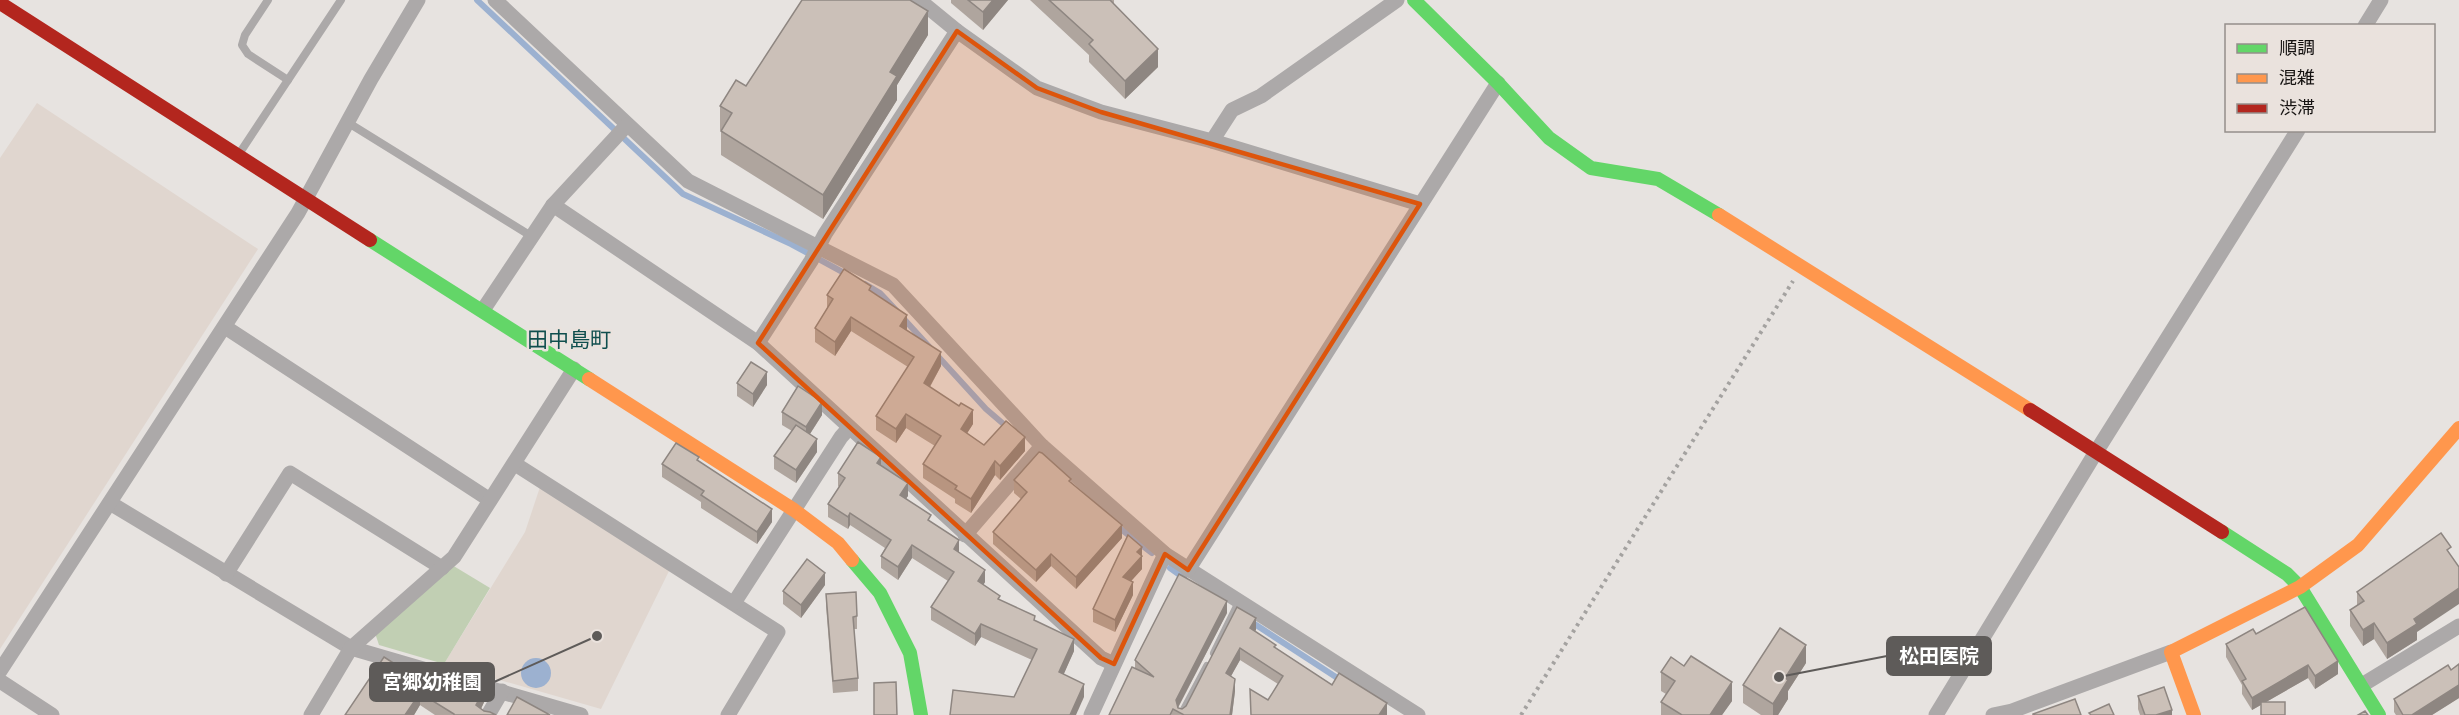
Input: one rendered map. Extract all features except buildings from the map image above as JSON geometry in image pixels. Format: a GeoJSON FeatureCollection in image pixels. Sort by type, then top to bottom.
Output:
{"type":"FeatureCollection","features":[{"type":"Feature","properties":{"kind":"street"},"geometry":{"type":"LineString","coordinates":[[0,671],[306,200],[347,122],[418,0]]}},
{"type":"Feature","properties":{"kind":"street"},"geometry":{"type":"LineString","coordinates":[[495,0],[688,181],[893,285],[1042,446],[1165,554],[1410,713]]}},
{"type":"Feature","properties":{"kind":"street"},"geometry":{"type":"LineString","coordinates":[[919,0],[957,31],[1037,88],[1101,112],[1212,141],[1420,204]]}},
{"type":"Feature","properties":{"kind":"street"},"geometry":{"type":"LineString","coordinates":[[1212,141],[1232,110],[1262,96],[1397,0]]}},
{"type":"Feature","properties":{"kind":"street"},"geometry":{"type":"LineString","coordinates":[[1414,0],[1550,138],[1591,168],[1658,179],[1803,266],[2287,574],[2300,587],[2379,715]]}},
{"type":"Feature","properties":{"kind":"street"},"geometry":{"type":"LineString","coordinates":[[2366,24],[2381,0]]}},
{"type":"Feature","properties":{"kind":"street"},"geometry":{"type":"LineString","coordinates":[[0,3],[794,510],[838,543],[880,593],[910,653],[921,715]]}},
{"type":"Feature","properties":{"kind":"street"},"geometry":{"type":"LineString","coordinates":[[758,343],[957,31]]}},
{"type":"Feature","properties":{"kind":"street"},"geometry":{"type":"LineString","coordinates":[[1188,570],[1498,83]]}},
{"type":"Feature","properties":{"kind":"street"},"geometry":{"type":"LineString","coordinates":[[483,310],[553,205],[627,125]]}},
{"type":"Feature","properties":{"kind":"street"},"geometry":{"type":"LineString","coordinates":[[1936,715],[2096,452],[2297,132]]}},
{"type":"Feature","properties":{"kind":"street"},"geometry":{"type":"LineString","coordinates":[[553,205],[758,343],[1101,658],[1114,664]]}},
{"type":"Feature","properties":{"kind":"street"},"geometry":{"type":"LineString","coordinates":[[225,327],[490,500]]}},
{"type":"Feature","properties":{"kind":"street"},"geometry":{"type":"LineString","coordinates":[[311,715],[351,648],[454,557],[574,369]]}},
{"type":"Feature","properties":{"kind":"street"},"geometry":{"type":"LineString","coordinates":[[734,603],[849,428]]}},
{"type":"Feature","properties":{"kind":"street"},"geometry":{"type":"LineString","coordinates":[[1993,715],[2013,713],[2171,652],[2300,587],[2358,545],[2459,428]]}},
{"type":"Feature","properties":{"kind":"street"},"geometry":{"type":"LineString","coordinates":[[965,535],[1042,446]]}},
{"type":"Feature","properties":{"kind":"street"},"geometry":{"type":"LineString","coordinates":[[515,464],[777,632],[728,715]]}},
{"type":"Feature","properties":{"kind":"street"},"geometry":{"type":"LineString","coordinates":[[226,574],[290,473],[442,568]]}},
{"type":"Feature","properties":{"kind":"street"},"geometry":{"type":"LineString","coordinates":[[110,503],[351,648],[581,715]]}},
{"type":"Feature","properties":{"kind":"street"},"geometry":{"type":"LineString","coordinates":[[1091,715],[1165,554]]}},
{"type":"Feature","properties":{"kind":"street"},"geometry":{"type":"LineString","coordinates":[[2362,685],[2459,626]]}},
{"type":"Feature","properties":{"kind":"street"},"geometry":{"type":"LineString","coordinates":[[2171,652],[2194,715]]}},
{"type":"Feature","properties":{"kind":"street"},"geometry":{"type":"LineString","coordinates":[[0,681],[52,715]]}},
{"type":"Feature","properties":{"kind":"street"},"geometry":{"type":"LineString","coordinates":[[488,715],[502,691]]}},
{"type":"Feature","properties":{"kind":"lane"},"geometry":{"type":"LineString","coordinates":[[268,0],[245,35],[242,45],[248,54],[288,80]]}},
{"type":"Feature","properties":{"kind":"lane"},"geometry":{"type":"LineString","coordinates":[[238,155],[341,0]]}},
{"type":"Feature","properties":{"kind":"lane"},"geometry":{"type":"LineString","coordinates":[[347,122],[531,236]]}},
{"type":"Feature","properties":{"kind":"lane"},"geometry":{"type":"LineString","coordinates":[[1180,715],[1239,602]]}},
{"type":"Feature","properties":{"kind":"path"},"geometry":{"type":"LineString","coordinates":[[1521,715],[1803,266]]}},
{"type":"Feature","properties":{"kind":"highlighted area"},"geometry":{"type":"Polygon","coordinates":[[[957,31],[1037,88],[1101,112],[1420,204],[1188,570],[1165,554],[1114,664],[1101,658],[758,343],[957,31]]]}},
{"type":"Feature","properties":{"kind":"shaded area"},"geometry":{"type":"Polygon","coordinates":[[[37,103],[258,249],[0,649],[0,158],[37,103]]]}},
{"type":"Feature","properties":{"kind":"shaded area"},"geometry":{"type":"Polygon","coordinates":[[[540,487],[670,569],[601,709],[444,664],[525,532],[540,487]]]}},
{"type":"Feature","properties":{"kind":"green space"},"geometry":{"type":"Polygon","coordinates":[[[452,565],[490,588],[444,664],[379,645],[375,633],[452,565]]]}},
{"type":"Feature","properties":{"kind":"water"},"geometry":{"type":"Polygon","coordinates":[[[536,658],[547,662],[551,673],[547,684],[536,688],[525,684],[521,673],[525,662],[536,658]]]}},
{"type":"Feature","properties":{"kind":"waterway"},"geometry":{"type":"LineString","coordinates":[[477,0],[683,194],[791,244],[848,275]]}},
{"type":"Feature","properties":{"kind":"waterway"},"geometry":{"type":"LineString","coordinates":[[865,284],[880,293],[896,310]]}},
{"type":"Feature","properties":{"kind":"waterway"},"geometry":{"type":"LineString","coordinates":[[903,318],[986,409],[1007,427]]}},
{"type":"Feature","properties":{"kind":"waterway"},"geometry":{"type":"LineString","coordinates":[[1117,526],[1152,553]]}},
{"type":"Feature","properties":{"kind":"waterway"},"geometry":{"type":"LineString","coordinates":[[1170,568],[1184,578]]}},
{"type":"Feature","properties":{"kind":"waterway"},"geometry":{"type":"LineString","coordinates":[[1250,621],[1342,681]]}},
{"type":"Feature","properties":{"kind":"traffic: fast"},"geometry":{"type":"LineString","coordinates":[[1414,0],[1498,83],[1549,138],[1591,168],[1658,179],[1719,215]]}},
{"type":"Feature","properties":{"kind":"traffic: fast"},"geometry":{"type":"LineString","coordinates":[[370,240],[589,379]]}},
{"type":"Feature","properties":{"kind":"traffic: fast"},"geometry":{"type":"LineString","coordinates":[[2222,532],[2287,574],[2300,587],[2379,715]]}},
{"type":"Feature","properties":{"kind":"traffic: fast"},"geometry":{"type":"LineString","coordinates":[[852,560],[880,593],[910,653],[921,715]]}},
{"type":"Feature","properties":{"kind":"traffic: slow"},"geometry":{"type":"LineString","coordinates":[[1719,215],[2030,410]]}},
{"type":"Feature","properties":{"kind":"traffic: slow"},"geometry":{"type":"LineString","coordinates":[[589,379],[794,510],[838,543],[852,560]]}},
{"type":"Feature","properties":{"kind":"traffic: slow"},"geometry":{"type":"LineString","coordinates":[[2194,715],[2171,652],[2300,587],[2358,545],[2459,428]]}},
{"type":"Feature","properties":{"kind":"traffic: jam"},"geometry":{"type":"LineString","coordinates":[[0,3],[370,240]]}},
{"type":"Feature","properties":{"kind":"traffic: jam"},"geometry":{"type":"LineString","coordinates":[[2030,410],[2222,532]]}},
{"type":"Feature","properties":{"kind":"place","name":"宮郷幼稚園"},"geometry":{"type":"Point","coordinates":[597,636]}},
{"type":"Feature","properties":{"kind":"place","name":"松田医院"},"geometry":{"type":"Point","coordinates":[1779,677]}},
{"type":"Feature","properties":{"kind":"district","name":"田中島町"},"geometry":{"type":"Point","coordinates":[569,339]}}]}
